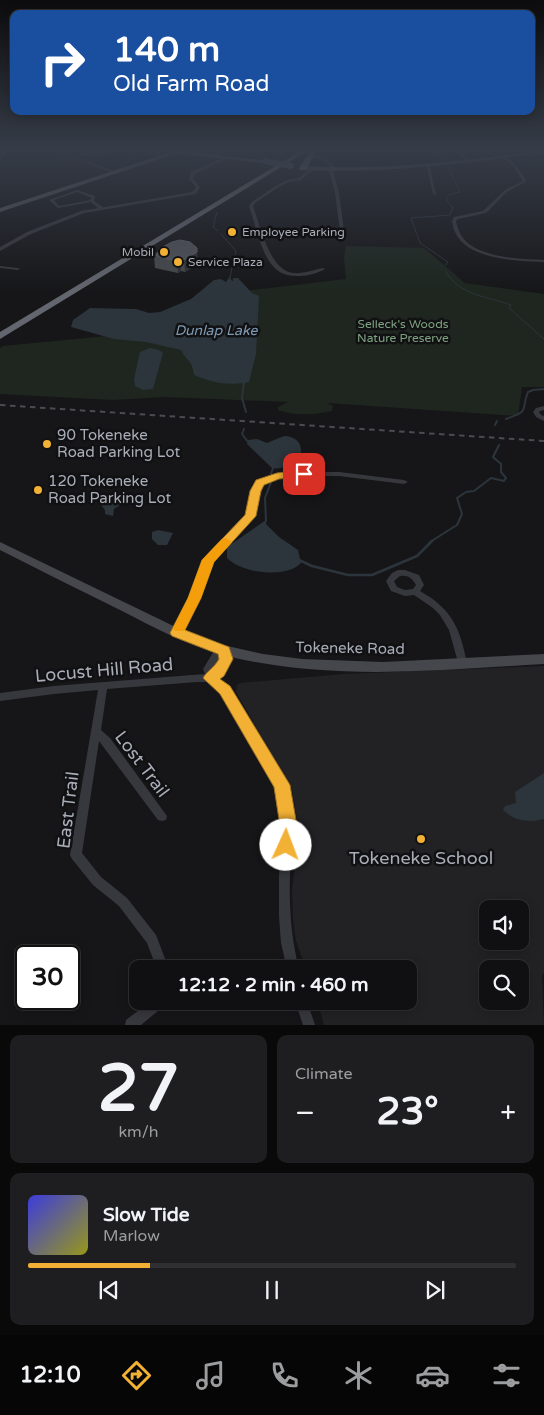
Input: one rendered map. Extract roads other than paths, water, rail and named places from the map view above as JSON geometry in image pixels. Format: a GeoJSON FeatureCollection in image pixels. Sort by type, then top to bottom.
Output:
{"type":"FeatureCollection","features":[{"type":"Feature","properties":{"kind":"highway"},"geometry":{"type":"LineString","coordinates":[[0,326],[215,198]]}},
{"type":"Feature","properties":{"kind":"highway"},"geometry":{"type":"LineString","coordinates":[[0,336],[227,198]]}},
{"type":"Feature","properties":{"kind":"highway"},"geometry":{"type":"LineString","coordinates":[[201,220],[232,198]]}},
{"type":"Feature","properties":{"kind":"highway"},"geometry":{"type":"LineString","coordinates":[[0,342],[59,311]]}},
{"type":"Feature","properties":{"kind":"main road"},"geometry":{"type":"LineString","coordinates":[[0,210],[36,198]]}},
{"type":"Feature","properties":{"kind":"main road","name":"Tokeneke Road"},"geometry":{"type":"LineString","coordinates":[[0,546],[177,633],[224,650],[289,664],[332,667],[544,659]]}},
{"type":"Feature","properties":{"kind":"street"},"geometry":{"type":"LineString","coordinates":[[58,198],[51,200],[58,207],[92,201],[101,208]]}},
{"type":"Feature","properties":{"kind":"street"},"geometry":{"type":"LineString","coordinates":[[0,249],[69,216],[101,208],[164,198]]}},
{"type":"Feature","properties":{"kind":"street"},"geometry":{"type":"LineString","coordinates":[[260,198],[250,206],[272,263],[279,272],[300,276],[323,269]]}},
{"type":"Feature","properties":{"kind":"street"},"geometry":{"type":"LineString","coordinates":[[339,198],[343,238]]}},
{"type":"Feature","properties":{"kind":"street"},"geometry":{"type":"LineString","coordinates":[[499,198],[484,212],[456,218],[454,221],[457,232],[463,242],[480,251],[512,258],[544,260]]}},
{"type":"Feature","properties":{"kind":"street"},"geometry":{"type":"LineString","coordinates":[[0,267],[18,269]]}},
{"type":"Feature","properties":{"kind":"street"},"geometry":{"type":"LineString","coordinates":[[544,408],[536,411],[538,416],[544,419]]}},
{"type":"Feature","properties":{"kind":"street"},"geometry":{"type":"LineString","coordinates":[[177,633],[194,598],[208,560],[250,516],[255,491],[260,483],[277,476],[304,474],[339,474],[404,482]]}},
{"type":"Feature","properties":{"kind":"street"},"geometry":{"type":"LineString","coordinates":[[416,592],[443,611],[456,632],[462,663]]}},
{"type":"Feature","properties":{"kind":"street"},"geometry":{"type":"LineString","coordinates":[[224,650],[226,659],[219,672],[210,678],[225,690],[282,785],[288,826],[283,908],[285,941],[290,960]]}},
{"type":"Feature","properties":{"kind":"street","name":"Locust Hill Road"},"geometry":{"type":"LineString","coordinates":[[0,697],[103,686],[210,678]]}},
{"type":"Feature","properties":{"kind":"street","name":"East Trail"},"geometry":{"type":"LineString","coordinates":[[103,686],[76,855],[97,881],[123,902],[152,939],[160,960]]}},
{"type":"Feature","properties":{"kind":"street","name":"Lost Trail"},"geometry":{"type":"LineString","coordinates":[[96,732],[106,741],[162,816]]}},
{"type":"Feature","properties":{"kind":"street"},"geometry":{"type":"LineString","coordinates":[[131,1025],[150,1010]]}},
{"type":"Feature","properties":{"kind":"street"},"geometry":{"type":"LineString","coordinates":[[304,1010],[309,1025]]}},
{"type":"Feature","properties":{"kind":"water","name":"Dunlap Lake"},"geometry":{"type":"Polygon","coordinates":[[[230,276],[233,281],[233,278],[238,278],[252,293],[259,296],[256,354],[249,382],[221,383],[194,375],[191,363],[181,350],[146,342],[114,339],[71,327],[73,320],[90,308],[136,309],[149,313],[160,312],[191,299],[214,280],[221,279],[226,282],[230,276]]]}},
{"type":"Feature","properties":{"kind":"water"},"geometry":{"type":"Polygon","coordinates":[[[150,348],[163,353],[153,389],[143,390],[135,386],[134,379],[140,352],[150,348]]]}},
{"type":"Feature","properties":{"kind":"water"},"geometry":{"type":"Polygon","coordinates":[[[284,436],[297,440],[301,452],[293,462],[285,467],[276,469],[272,468],[247,444],[248,440],[257,439],[267,443],[284,436]]]}},
{"type":"Feature","properties":{"kind":"water"},"geometry":{"type":"Polygon","coordinates":[[[111,497],[119,499],[123,503],[114,509],[113,516],[105,514],[105,510],[101,505],[111,497]]]}},
{"type":"Feature","properties":{"kind":"water"},"geometry":{"type":"Polygon","coordinates":[[[266,520],[266,524],[279,537],[298,550],[301,563],[294,568],[285,571],[264,572],[242,567],[227,558],[227,548],[230,545],[266,520]]]}},
{"type":"Feature","properties":{"kind":"water"},"geometry":{"type":"Polygon","coordinates":[[[158,530],[173,533],[167,545],[158,545],[152,539],[152,532],[158,530]]]}},
{"type":"Feature","properties":{"kind":"water"},"geometry":{"type":"Polygon","coordinates":[[[544,773],[544,819],[533,821],[517,819],[503,810],[505,806],[516,803],[515,792],[544,773]]]}},
{"type":"Feature","properties":{"kind":"waterway"},"geometry":{"type":"LineString","coordinates":[[446,265],[448,262],[420,243],[411,218],[450,215],[453,208],[446,199],[447,198]]}},
{"type":"Feature","properties":{"kind":"waterway"},"geometry":{"type":"LineString","coordinates":[[217,212],[213,227],[218,231]]}},
{"type":"Feature","properties":{"kind":"waterway"},"geometry":{"type":"LineString","coordinates":[[221,234],[236,251],[230,277]]}},
{"type":"Feature","properties":{"kind":"waterway"},"geometry":{"type":"LineString","coordinates":[[446,272],[452,280],[466,291],[511,305],[509,308],[544,339]]}},
{"type":"Feature","properties":{"kind":"waterway"},"geometry":{"type":"LineString","coordinates":[[244,381],[242,398],[246,412]]}},
{"type":"Feature","properties":{"kind":"waterway"},"geometry":{"type":"LineString","coordinates":[[506,419],[522,412],[528,392],[544,389]]}},
{"type":"Feature","properties":{"kind":"waterway"},"geometry":{"type":"LineString","coordinates":[[495,425],[497,421]]}},
{"type":"Feature","properties":{"kind":"waterway"},"geometry":{"type":"LineString","coordinates":[[244,429],[242,434],[248,442]]}},
{"type":"Feature","properties":{"kind":"waterway"},"geometry":{"type":"LineString","coordinates":[[430,542],[457,525],[462,514],[457,498],[466,492],[474,491],[491,478],[504,481],[506,478],[501,472],[501,464],[493,457],[499,445]]}},
{"type":"Feature","properties":{"kind":"waterway"},"geometry":{"type":"LineString","coordinates":[[271,474],[273,468]]}},
{"type":"Feature","properties":{"kind":"waterway"},"geometry":{"type":"LineString","coordinates":[[266,521],[265,498],[271,482]]}},
{"type":"Feature","properties":{"kind":"waterway"},"geometry":{"type":"LineString","coordinates":[[299,560],[312,566],[348,575],[372,575],[417,556],[432,541]]}},
{"type":"Feature","properties":{"kind":"railway"},"geometry":{"type":"LineString","coordinates":[[0,405],[544,441]]}},
{"type":"Feature","properties":{"kind":"place","name":"Employee Parking"},"geometry":{"type":"Point","coordinates":[232,232]}},
{"type":"Feature","properties":{"kind":"place","name":"Mobil"},"geometry":{"type":"Point","coordinates":[164,252]}},
{"type":"Feature","properties":{"kind":"place","name":"Service Plaza"},"geometry":{"type":"Point","coordinates":[178,262]}},
{"type":"Feature","properties":{"kind":"place","name":"90 Tokeneke Road Parking Lot"},"geometry":{"type":"Point","coordinates":[47,444]}},
{"type":"Feature","properties":{"kind":"place","name":"120 Tokeneke Road Parking Lot"},"geometry":{"type":"Point","coordinates":[38,490]}},
{"type":"Feature","properties":{"kind":"place","name":"Tokeneke School"},"geometry":{"type":"Point","coordinates":[421,839]}},
{"type":"Feature","properties":{"kind":"park label","name":"Selleck's Woods Nature Preserve"},"geometry":{"type":"Point","coordinates":[403,331]}}]}
